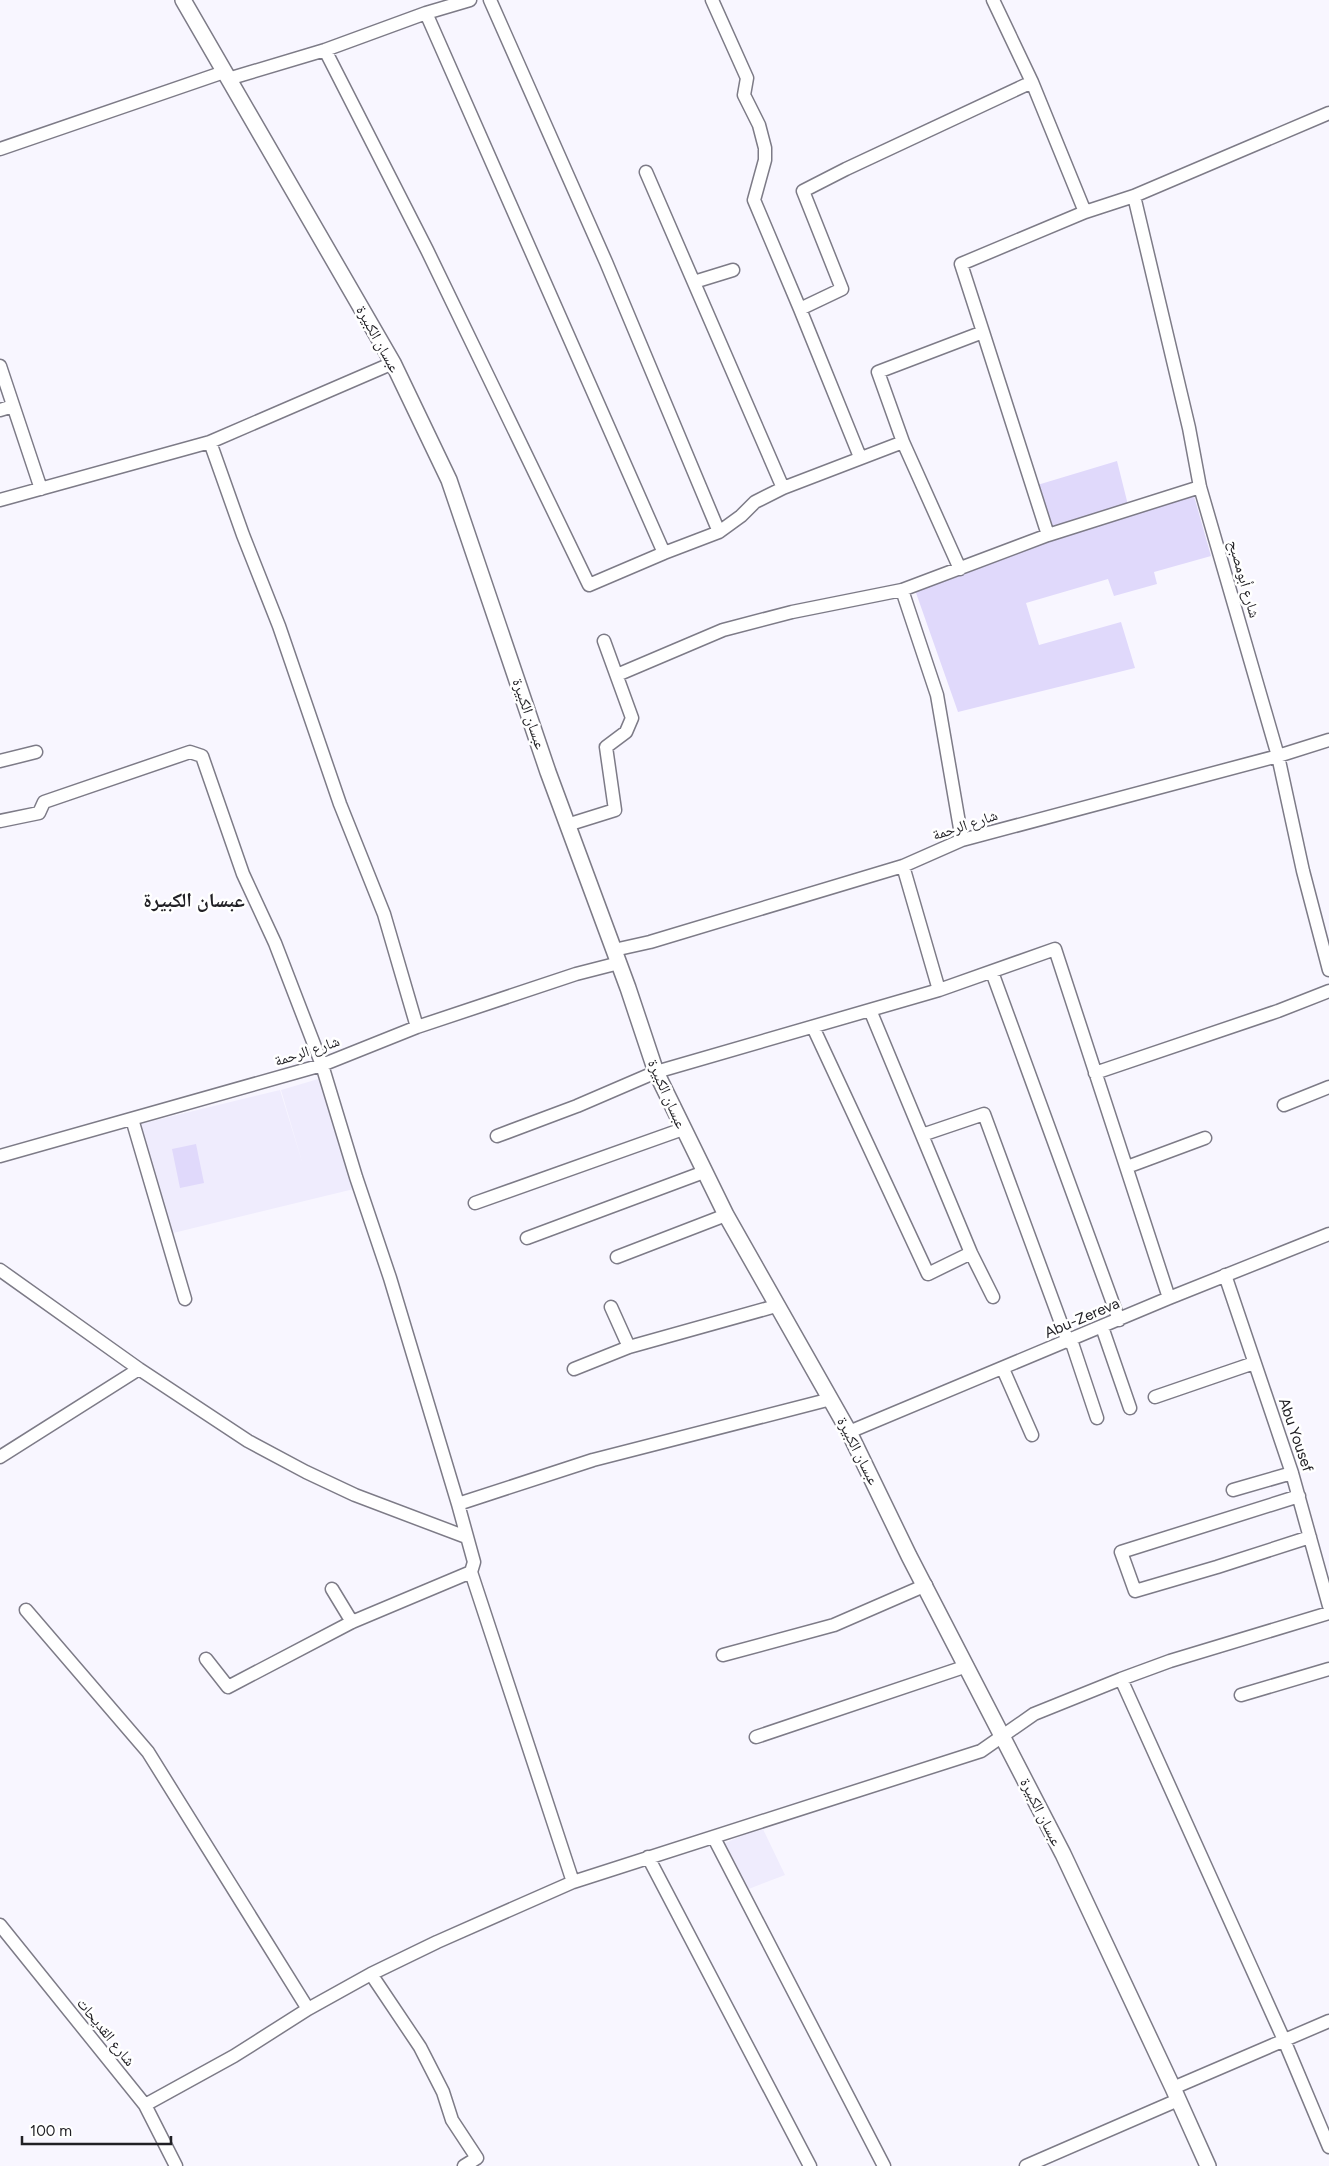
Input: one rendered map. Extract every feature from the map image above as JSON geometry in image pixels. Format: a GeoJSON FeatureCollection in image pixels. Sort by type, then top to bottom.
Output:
{"type":"FeatureCollection","features":[{"type":"Feature","properties":{"kind":"main road","name":"عبسان الكبيرة"},"geometry":{"type":"LineString","coordinates":[[183,0],[392,363],[449,480],[567,825],[616,956],[656,1072],[726,1215],[849,1432],[905,1547],[1063,1854],[1208,2166]]}},
{"type":"Feature","properties":{"kind":"street"},"geometry":{"type":"LineString","coordinates":[[0,149],[226,75],[325,50],[426,13],[470,0]]}},
{"type":"Feature","properties":{"kind":"street"},"geometry":{"type":"LineString","coordinates":[[490,0],[606,262],[720,532]]}},
{"type":"Feature","properties":{"kind":"street"},"geometry":{"type":"LineString","coordinates":[[712,0],[747,78],[744,95],[759,126],[765,148],[765,160],[754,200],[860,458]]}},
{"type":"Feature","properties":{"kind":"street"},"geometry":{"type":"LineString","coordinates":[[993,0],[1032,82],[1085,212]]}},
{"type":"Feature","properties":{"kind":"street"},"geometry":{"type":"LineString","coordinates":[[426,13],[664,553]]}},
{"type":"Feature","properties":{"kind":"street"},"geometry":{"type":"LineString","coordinates":[[325,50],[427,250],[589,585],[664,553],[720,532],[741,516],[755,502],[783,488],[903,442]]}},
{"type":"Feature","properties":{"kind":"street"},"geometry":{"type":"LineString","coordinates":[[800,309],[842,289],[803,191],[1032,82]]}},
{"type":"Feature","properties":{"kind":"street"},"geometry":{"type":"LineString","coordinates":[[1048,535],[961,264],[1085,212],[1134,196],[1329,113]]}},
{"type":"Feature","properties":{"kind":"street"},"geometry":{"type":"LineString","coordinates":[[646,172],[783,488]]}},
{"type":"Feature","properties":{"kind":"street","name":"شارع أبومصبح"},"geometry":{"type":"LineString","coordinates":[[1134,196],[1189,428],[1200,487],[1278,756],[1303,871],[1329,970]]}},
{"type":"Feature","properties":{"kind":"street"},"geometry":{"type":"LineString","coordinates":[[694,282],[733,270]]}},
{"type":"Feature","properties":{"kind":"street"},"geometry":{"type":"LineString","coordinates":[[960,569],[903,442],[878,372],[983,332]]}},
{"type":"Feature","properties":{"kind":"street"},"geometry":{"type":"LineString","coordinates":[[0,500],[210,442],[392,363]]}},
{"type":"Feature","properties":{"kind":"street"},"geometry":{"type":"LineString","coordinates":[[0,366],[40,490]]}},
{"type":"Feature","properties":{"kind":"street"},"geometry":{"type":"LineString","coordinates":[[0,410],[13,406]]}},
{"type":"Feature","properties":{"kind":"street"},"geometry":{"type":"LineString","coordinates":[[210,442],[243,535],[279,626],[340,804],[384,914],[417,1028]]}},
{"type":"Feature","properties":{"kind":"street"},"geometry":{"type":"LineString","coordinates":[[617,675],[723,630],[792,612],[902,590],[1048,535],[1200,487]]}},
{"type":"Feature","properties":{"kind":"street"},"geometry":{"type":"LineString","coordinates":[[902,590],[937,696],[962,840]]}},
{"type":"Feature","properties":{"kind":"street"},"geometry":{"type":"LineString","coordinates":[[567,825],[615,810],[606,747],[626,732],[632,718],[604,641]]}},
{"type":"Feature","properties":{"kind":"street","name":"شارع الرحمة"},"geometry":{"type":"LineString","coordinates":[[0,1156],[322,1065],[417,1028],[576,974],[650,942],[903,866],[962,840],[1278,756],[1329,740]]}},
{"type":"Feature","properties":{"kind":"street"},"geometry":{"type":"LineString","coordinates":[[0,760],[36,752]]}},
{"type":"Feature","properties":{"kind":"street"},"geometry":{"type":"LineString","coordinates":[[0,821],[39,813],[44,802],[166,759],[190,752],[202,756],[243,874],[275,943],[322,1065],[356,1177],[390,1278],[458,1504],[474,1562],[471,1572],[573,1882]]}},
{"type":"Feature","properties":{"kind":"street"},"geometry":{"type":"LineString","coordinates":[[903,866],[939,990]]}},
{"type":"Feature","properties":{"kind":"street"},"geometry":{"type":"LineString","coordinates":[[497,1136],[577,1106],[656,1072],[939,990],[1055,949],[1169,1298]]}},
{"type":"Feature","properties":{"kind":"street"},"geometry":{"type":"LineString","coordinates":[[992,972],[1119,1320]]}},
{"type":"Feature","properties":{"kind":"street"},"geometry":{"type":"LineString","coordinates":[[1094,1073],[1278,1011],[1329,991]]}},
{"type":"Feature","properties":{"kind":"street"},"geometry":{"type":"LineString","coordinates":[[870,1010],[970,1253],[993,1297]]}},
{"type":"Feature","properties":{"kind":"street"},"geometry":{"type":"LineString","coordinates":[[813,1027],[928,1274],[970,1253]]}},
{"type":"Feature","properties":{"kind":"street"},"geometry":{"type":"LineString","coordinates":[[1284,1104],[1329,1087]]}},
{"type":"Feature","properties":{"kind":"street"},"geometry":{"type":"LineString","coordinates":[[922,1135],[984,1114],[1070,1341],[1097,1418]]}},
{"type":"Feature","properties":{"kind":"street"},"geometry":{"type":"LineString","coordinates":[[132,1119],[185,1298]]}},
{"type":"Feature","properties":{"kind":"street"},"geometry":{"type":"LineString","coordinates":[[475,1203],[683,1129]]}},
{"type":"Feature","properties":{"kind":"street"},"geometry":{"type":"LineString","coordinates":[[1127,1167],[1205,1138]]}},
{"type":"Feature","properties":{"kind":"street"},"geometry":{"type":"LineString","coordinates":[[527,1238],[704,1172]]}},
{"type":"Feature","properties":{"kind":"street"},"geometry":{"type":"LineString","coordinates":[[617,1257],[726,1215]]}},
{"type":"Feature","properties":{"kind":"street","name":"Abu-Zereva"},"geometry":{"type":"LineString","coordinates":[[849,1432],[1169,1298],[1329,1234]]}},
{"type":"Feature","properties":{"kind":"street"},"geometry":{"type":"LineString","coordinates":[[0,1270],[138,1369],[248,1441],[306,1472],[355,1495],[466,1537]]}},
{"type":"Feature","properties":{"kind":"street","name":"Abu Yousef"},"geometry":{"type":"LineString","coordinates":[[1226,1275],[1292,1473],[1329,1606]]}},
{"type":"Feature","properties":{"kind":"street"},"geometry":{"type":"LineString","coordinates":[[574,1369],[629,1347],[776,1306]]}},
{"type":"Feature","properties":{"kind":"street"},"geometry":{"type":"LineString","coordinates":[[611,1307],[629,1347]]}},
{"type":"Feature","properties":{"kind":"street"},"geometry":{"type":"LineString","coordinates":[[1102,1327],[1130,1408]]}},
{"type":"Feature","properties":{"kind":"street"},"geometry":{"type":"LineString","coordinates":[[1155,1397],[1254,1363]]}},
{"type":"Feature","properties":{"kind":"street"},"geometry":{"type":"LineString","coordinates":[[0,1457],[138,1369]]}},
{"type":"Feature","properties":{"kind":"street"},"geometry":{"type":"LineString","coordinates":[[1003,1369],[1032,1434]]}},
{"type":"Feature","properties":{"kind":"street"},"geometry":{"type":"LineString","coordinates":[[458,1504],[593,1460],[831,1399]]}},
{"type":"Feature","properties":{"kind":"street"},"geometry":{"type":"LineString","coordinates":[[1233,1490],[1292,1473]]}},
{"type":"Feature","properties":{"kind":"street"},"geometry":{"type":"LineString","coordinates":[[1298,1496],[1121,1552],[1135,1590],[1217,1568],[1310,1537]]}},
{"type":"Feature","properties":{"kind":"street"},"geometry":{"type":"LineString","coordinates":[[206,1660],[228,1687],[352,1622],[471,1572]]}},
{"type":"Feature","properties":{"kind":"street"},"geometry":{"type":"LineString","coordinates":[[723,1655],[834,1625],[926,1586]]}},
{"type":"Feature","properties":{"kind":"street"},"geometry":{"type":"LineString","coordinates":[[332,1589],[352,1622]]}},
{"type":"Feature","properties":{"kind":"street"},"geometry":{"type":"LineString","coordinates":[[26,1610],[148,1752],[308,2010]]}},
{"type":"Feature","properties":{"kind":"street"},"geometry":{"type":"LineString","coordinates":[[145,2105],[234,2056],[371,1974],[437,1942],[573,1882],[981,1752],[1034,1714],[1121,1679],[1170,1661],[1288,1627],[1329,1613]]}},
{"type":"Feature","properties":{"kind":"street"},"geometry":{"type":"LineString","coordinates":[[756,1737],[967,1666]]}},
{"type":"Feature","properties":{"kind":"street"},"geometry":{"type":"LineString","coordinates":[[1242,1695],[1329,1670]]}},
{"type":"Feature","properties":{"kind":"street"},"geometry":{"type":"LineString","coordinates":[[1121,1679],[1284,2040],[1329,2147]]}},
{"type":"Feature","properties":{"kind":"street"},"geometry":{"type":"LineString","coordinates":[[714,1838],[884,2166]]}},
{"type":"Feature","properties":{"kind":"street"},"geometry":{"type":"LineString","coordinates":[[648,1857],[810,2166]]}},
{"type":"Feature","properties":{"kind":"street","name":"شارع القديحات"},"geometry":{"type":"LineString","coordinates":[[0,1925],[145,2105],[176,2166]]}},
{"type":"Feature","properties":{"kind":"street"},"geometry":{"type":"LineString","coordinates":[[371,1974],[420,2047],[443,2092],[452,2120],[477,2158],[464,2166]]}},
{"type":"Feature","properties":{"kind":"street"},"geometry":{"type":"LineString","coordinates":[[1026,2166],[1284,2040],[1329,2021]]}},
{"type":"Feature","properties":{"kind":"shaded area"},"geometry":{"type":"Polygon","coordinates":[[[1117,461],[1128,505],[1056,527],[1045,522],[1034,486],[1117,461]]]}},
{"type":"Feature","properties":{"kind":"shaded area"},"geometry":{"type":"Polygon","coordinates":[[[1194,496],[1211,556],[1154,572],[1157,584],[1114,596],[1108,579],[1026,603],[1039,645],[1121,622],[1135,668],[958,712],[915,590],[1057,533],[1194,496]]]}},
{"type":"Feature","properties":{"kind":"shaded area"},"geometry":{"type":"Polygon","coordinates":[[[325,1077],[358,1188],[165,1235],[136,1125],[280,1090],[303,1165],[281,1090],[325,1077]]]}},
{"type":"Feature","properties":{"kind":"shaded area"},"geometry":{"type":"Polygon","coordinates":[[[196,1144],[204,1183],[180,1188],[172,1149],[196,1144]]]}},
{"type":"Feature","properties":{"kind":"shaded area"},"geometry":{"type":"Polygon","coordinates":[[[762,1827],[785,1875],[746,1890],[723,1844],[762,1827]]]}},
{"type":"Feature","properties":{"kind":"district","name":"عبسان الكبيرة"},"geometry":{"type":"Point","coordinates":[194,900]}}]}
